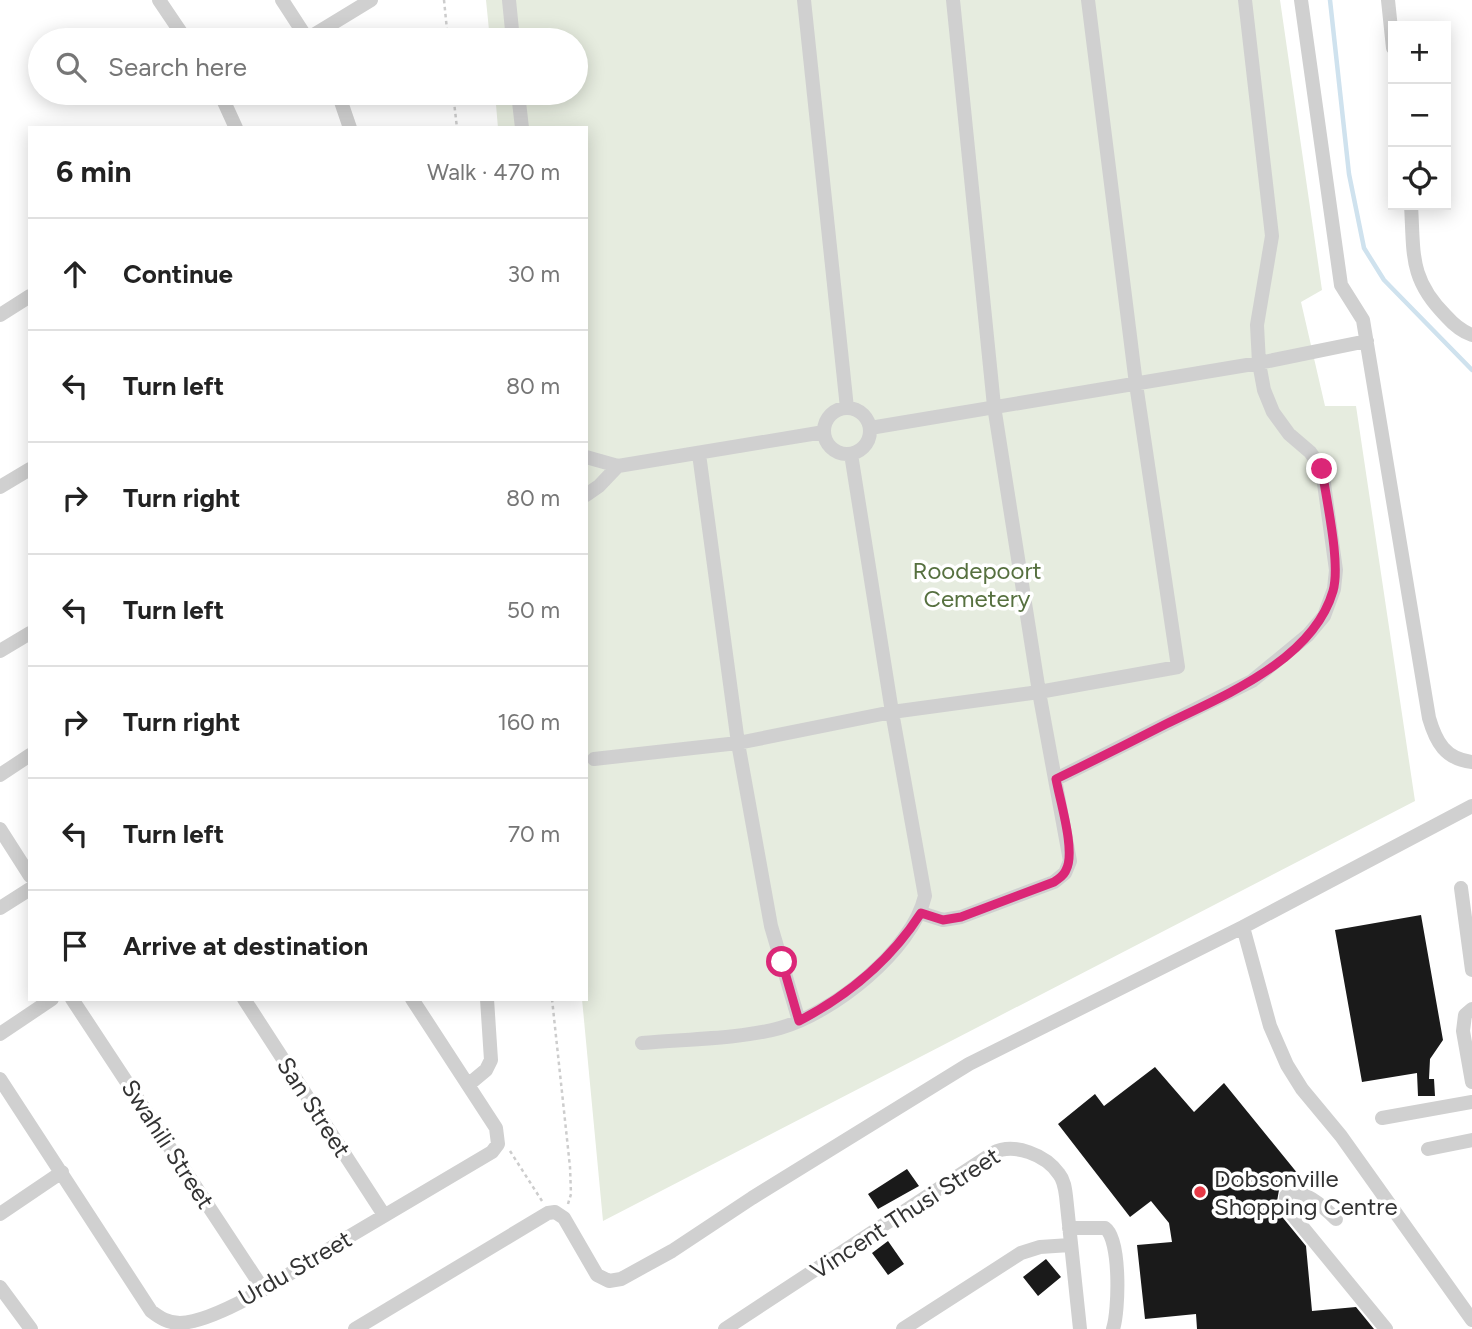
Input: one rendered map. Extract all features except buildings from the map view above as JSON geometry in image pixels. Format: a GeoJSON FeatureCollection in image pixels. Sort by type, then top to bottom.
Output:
{"type":"FeatureCollection","features":[{"type":"Feature","properties":{"kind":"street"},"geometry":{"type":"LineString","coordinates":[[159,0],[178,28]]}},
{"type":"Feature","properties":{"kind":"street"},"geometry":{"type":"LineString","coordinates":[[282,0],[301,28]]}},
{"type":"Feature","properties":{"kind":"street"},"geometry":{"type":"LineString","coordinates":[[326,28],[371,0]]}},
{"type":"Feature","properties":{"kind":"street"},"geometry":{"type":"LineString","coordinates":[[509,0],[512,28]]}},
{"type":"Feature","properties":{"kind":"street"},"geometry":{"type":"LineString","coordinates":[[804,0],[847,408]]}},
{"type":"Feature","properties":{"kind":"street"},"geometry":{"type":"LineString","coordinates":[[921,913],[943,920],[961,917],[1054,882],[1065,873],[1070,861],[1039,692],[994,406],[953,0]]}},
{"type":"Feature","properties":{"kind":"street"},"geometry":{"type":"LineString","coordinates":[[594,760],[738,743],[892,712],[1039,692],[1178,667],[1136,384],[1088,0]]}},
{"type":"Feature","properties":{"kind":"street"},"geometry":{"type":"LineString","coordinates":[[1056,779],[1252,681],[1308,635],[1324,615],[1334,589],[1336,570],[1322,469],[1310,452],[1289,434],[1273,412],[1264,390],[1259,363],[1257,325],[1272,236],[1245,0]]}},
{"type":"Feature","properties":{"kind":"street"},"geometry":{"type":"LineString","coordinates":[[1301,0],[1341,285],[1363,320],[1429,718],[1434,737],[1441,749],[1453,757],[1472,762]]}},
{"type":"Feature","properties":{"kind":"street"},"geometry":{"type":"LineString","coordinates":[[1388,0],[1390,21]]}},
{"type":"Feature","properties":{"kind":"street"},"geometry":{"type":"LineString","coordinates":[[225,105],[235,126]]}},
{"type":"Feature","properties":{"kind":"street"},"geometry":{"type":"LineString","coordinates":[[342,105],[349,126]]}},
{"type":"Feature","properties":{"kind":"street"},"geometry":{"type":"LineString","coordinates":[[519,105],[522,126]]}},
{"type":"Feature","properties":{"kind":"street"},"geometry":{"type":"LineString","coordinates":[[1411,210],[1415,259],[1420,281],[1432,303],[1465,332]]}},
{"type":"Feature","properties":{"kind":"street"},"geometry":{"type":"LineString","coordinates":[[0,314],[28,297]]}},
{"type":"Feature","properties":{"kind":"street"},"geometry":{"type":"LineString","coordinates":[[870,428],[1259,363],[1367,341]]}},
{"type":"Feature","properties":{"kind":"street"},"geometry":{"type":"LineString","coordinates":[[847,408],[860,411],[869,422],[870,428],[870,435],[863,448],[851,454],[836,451],[826,440],[824,432],[828,418],[839,409],[847,408]]}},
{"type":"Feature","properties":{"kind":"street"},"geometry":{"type":"LineString","coordinates":[[588,458],[618,466],[824,432]]}},
{"type":"Feature","properties":{"kind":"street"},"geometry":{"type":"LineString","coordinates":[[699,454],[738,743],[771,926],[799,1021]]}},
{"type":"Feature","properties":{"kind":"street"},"geometry":{"type":"LineString","coordinates":[[642,1043],[762,1032],[799,1021],[853,989],[898,946],[921,913],[926,896],[892,712],[851,454]]}},
{"type":"Feature","properties":{"kind":"street"},"geometry":{"type":"LineString","coordinates":[[588,494],[618,466]]}},
{"type":"Feature","properties":{"kind":"street"},"geometry":{"type":"LineString","coordinates":[[0,487],[28,470]]}},
{"type":"Feature","properties":{"kind":"street"},"geometry":{"type":"LineString","coordinates":[[0,651],[28,634]]}},
{"type":"Feature","properties":{"kind":"street"},"geometry":{"type":"LineString","coordinates":[[0,775],[28,756]]}},
{"type":"Feature","properties":{"kind":"street"},"geometry":{"type":"LineString","coordinates":[[355,1329],[548,1213],[555,1212],[564,1218],[597,1275],[609,1281],[621,1279],[672,1251],[752,1198],[969,1064],[1243,927],[1472,806]]}},
{"type":"Feature","properties":{"kind":"street"},"geometry":{"type":"LineString","coordinates":[[0,829],[28,873]]}},
{"type":"Feature","properties":{"kind":"street"},"geometry":{"type":"LineString","coordinates":[[1461,888],[1472,970]]}},
{"type":"Feature","properties":{"kind":"street"},"geometry":{"type":"LineString","coordinates":[[0,908],[28,890]]}},
{"type":"Feature","properties":{"kind":"street"},"geometry":{"type":"LineString","coordinates":[[1243,927],[1270,1026],[1287,1065],[1472,1320]]}},
{"type":"Feature","properties":{"kind":"street"},"geometry":{"type":"LineString","coordinates":[[0,1034],[49,1001]]}},
{"type":"Feature","properties":{"kind":"street","name":"Swahili Street"},"geometry":{"type":"LineString","coordinates":[[73,1001],[263,1289]]}},
{"type":"Feature","properties":{"kind":"street","name":"San Street"},"geometry":{"type":"LineString","coordinates":[[245,1001],[384,1215]]}},
{"type":"Feature","properties":{"kind":"street"},"geometry":{"type":"LineString","coordinates":[[413,1001],[496,1128],[495,1148]]}},
{"type":"Feature","properties":{"kind":"street"},"geometry":{"type":"LineString","coordinates":[[468,1085],[486,1070],[491,1060],[487,1001]]}},
{"type":"Feature","properties":{"kind":"street"},"geometry":{"type":"LineString","coordinates":[[1472,1009],[1465,1015],[1463,1031],[1472,1082]]}},
{"type":"Feature","properties":{"kind":"street","name":"Urdu Street"},"geometry":{"type":"LineString","coordinates":[[0,1079],[151,1311],[170,1322],[182,1323],[214,1313],[263,1289],[495,1148]]}},
{"type":"Feature","properties":{"kind":"street"},"geometry":{"type":"LineString","coordinates":[[1382,1118],[1472,1101]]}},
{"type":"Feature","properties":{"kind":"street"},"geometry":{"type":"LineString","coordinates":[[1428,1149],[1472,1140]]}},
{"type":"Feature","properties":{"kind":"street","name":"Vincent Thusi Street"},"geometry":{"type":"LineString","coordinates":[[726,1329],[993,1153],[1005,1148],[1025,1151],[1058,1171],[1065,1187],[1080,1329]]}},
{"type":"Feature","properties":{"kind":"street"},"geometry":{"type":"LineString","coordinates":[[0,1214],[62,1172]]}},
{"type":"Feature","properties":{"kind":"street"},"geometry":{"type":"LineString","coordinates":[[1336,1219],[1322,1206],[1301,1194],[1291,1191],[1286,1196],[1286,1206],[1386,1329]]}},
{"type":"Feature","properties":{"kind":"street"},"geometry":{"type":"LineString","coordinates":[[1069,1228],[1105,1228],[1112,1236],[1118,1298],[1113,1329]]}},
{"type":"Feature","properties":{"kind":"street"},"geometry":{"type":"LineString","coordinates":[[903,1329],[1021,1253],[1040,1247],[1070,1245]]}},
{"type":"Feature","properties":{"kind":"street"},"geometry":{"type":"LineString","coordinates":[[0,1287],[30,1329]]}},
{"type":"Feature","properties":{"kind":"path"},"geometry":{"type":"LineString","coordinates":[[444,0],[448,28]]}},
{"type":"Feature","properties":{"kind":"path"},"geometry":{"type":"LineString","coordinates":[[454,105],[457,126]]}},
{"type":"Feature","properties":{"kind":"path"},"geometry":{"type":"LineString","coordinates":[[551,1001],[570,1167],[571,1194],[564,1218]]}},
{"type":"Feature","properties":{"kind":"path"},"geometry":{"type":"LineString","coordinates":[[495,1148],[513,1153],[548,1213]]}},
{"type":"Feature","properties":{"kind":"green space","name":"Roodepoort Cemetery"},"geometry":{"type":"Polygon","coordinates":[[[486,0],[1280,0],[1322,290],[1301,302],[1325,406],[1356,406],[1415,801],[603,1221],[582,1001],[588,1001],[588,126],[498,126],[496,105],[588,105],[588,28],[489,28],[486,0]]]}},
{"type":"Feature","properties":{"kind":"waterway"},"geometry":{"type":"LineString","coordinates":[[1330,0],[1349,174],[1364,248],[1384,280],[1472,370]]}},
{"type":"Feature","properties":{"kind":"place","name":"Dobsonville Shopping Centre"},"geometry":{"type":"Point","coordinates":[1200,1192]}},
{"type":"Feature","properties":{"kind":"route"},"geometry":{"type":"LineString","coordinates":[[782,962],[799,1021],[853,989],[898,946],[921,913],[943,920],[961,917],[1054,882],[1065,873],[1070,861],[1056,779],[1252,681],[1308,635],[1324,615],[1334,589],[1336,570],[1322,469]]}}]}
